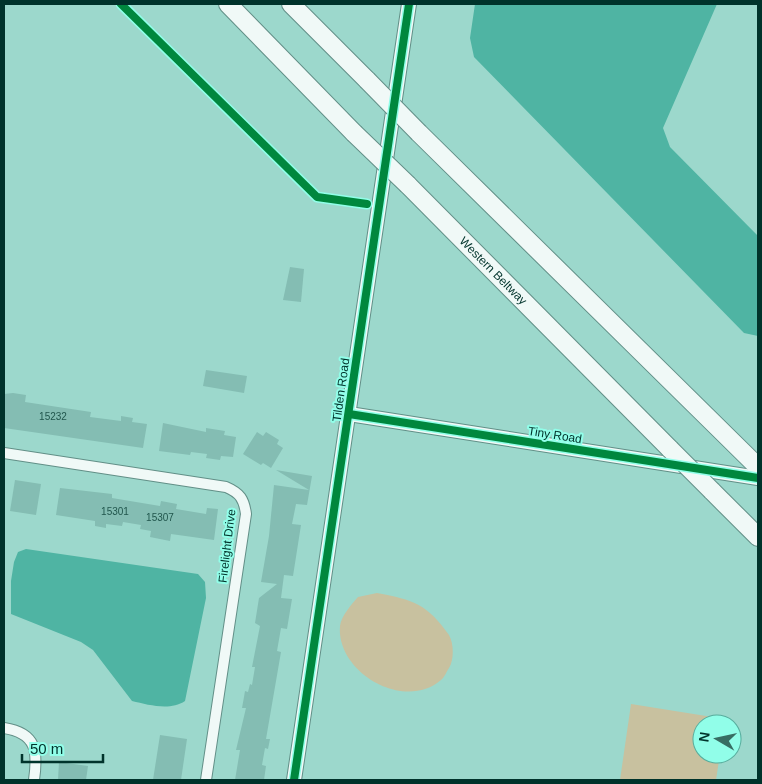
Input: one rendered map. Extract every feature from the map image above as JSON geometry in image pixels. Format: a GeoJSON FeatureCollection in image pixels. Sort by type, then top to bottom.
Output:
{"type":"FeatureCollection","features":[{"type":"Feature","properties":{"kind":"highway","name":"Western Beltway"},"geometry":{"type":"LineString","coordinates":[[228,4],[354,133],[758,537]]}},
{"type":"Feature","properties":{"kind":"highway"},"geometry":{"type":"LineString","coordinates":[[291,4],[758,467]]}},
{"type":"Feature","properties":{"kind":"street","name":"Tilden Road"},"geometry":{"type":"LineString","coordinates":[[294,780],[409,4]]}},
{"type":"Feature","properties":{"kind":"street","name":"Tiny Road"},"geometry":{"type":"LineString","coordinates":[[349,414],[758,478]]}},
{"type":"Feature","properties":{"kind":"street","name":"Firelight Drive"},"geometry":{"type":"LineString","coordinates":[[4,453],[226,487],[237,492],[244,502],[246,514],[206,780]]}},
{"type":"Feature","properties":{"kind":"street"},"geometry":{"type":"LineString","coordinates":[[4,728],[26,736],[35,746],[37,760],[34,780]]}},
{"type":"Feature","properties":{"kind":"shaded area"},"geometry":{"type":"Polygon","coordinates":[[[475,4],[717,4],[663,128],[670,147],[758,236],[758,336],[744,333],[474,57],[470,38],[475,4]]]}},
{"type":"Feature","properties":{"kind":"shaded area"},"geometry":{"type":"Polygon","coordinates":[[[26,549],[198,574],[205,582],[206,598],[185,701],[173,706],[166,706],[132,701],[93,650],[81,642],[11,614],[11,581],[14,562],[18,552],[26,549]]]}},
{"type":"Feature","properties":{"kind":"shaded area"},"geometry":{"type":"Polygon","coordinates":[[[377,593],[401,598],[419,605],[434,616],[449,635],[453,647],[453,656],[449,668],[441,680],[426,689],[409,692],[392,689],[375,682],[360,672],[349,658],[342,643],[340,626],[342,618],[358,597],[377,593]]]}},
{"type":"Feature","properties":{"kind":"shaded area"},"geometry":{"type":"Polygon","coordinates":[[[631,704],[694,714],[692,714],[692,764],[718,764],[716,780],[620,780],[631,704]]]}},
{"type":"Feature","properties":{"kind":"building"},"geometry":{"type":"Polygon","coordinates":[[[290,267],[304,269],[301,302],[283,300],[290,267]]]}},
{"type":"Feature","properties":{"kind":"building"},"geometry":{"type":"Polygon","coordinates":[[[206,370],[247,376],[244,393],[203,386],[206,370]]]}},
{"type":"Feature","properties":{"kind":"building"},"geometry":{"type":"Polygon","coordinates":[[[4,394],[26,395],[25,402],[91,412],[90,417],[121,421],[121,416],[133,418],[132,422],[147,424],[143,448],[4,428],[4,394]]]}},
{"type":"Feature","properties":{"kind":"building"},"geometry":{"type":"Polygon","coordinates":[[[163,423],[206,432],[206,428],[225,431],[224,435],[236,437],[233,457],[221,456],[220,460],[206,458],[207,454],[191,452],[190,455],[159,451],[163,423]]]}},
{"type":"Feature","properties":{"kind":"building"},"geometry":{"type":"Polygon","coordinates":[[[257,432],[263,436],[266,432],[279,440],[277,444],[283,448],[271,468],[263,463],[261,465],[243,454],[257,432]]]}},
{"type":"Feature","properties":{"kind":"building"},"geometry":{"type":"Polygon","coordinates":[[[276,470],[312,476],[307,505],[296,504],[292,524],[301,525],[293,576],[284,575],[281,598],[292,599],[287,629],[281,628],[277,651],[281,652],[266,739],[270,739],[268,749],[265,748],[262,765],[266,766],[264,780],[235,780],[240,750],[236,750],[246,708],[242,708],[245,691],[248,692],[250,684],[252,685],[255,667],[252,667],[260,626],[255,623],[259,598],[277,584],[261,582],[269,536],[274,485],[309,490],[276,470]]]}},
{"type":"Feature","properties":{"kind":"building"},"geometry":{"type":"Polygon","coordinates":[[[15,480],[41,484],[36,515],[10,511],[15,480]]]}},
{"type":"Feature","properties":{"kind":"building"},"geometry":{"type":"Polygon","coordinates":[[[60,488],[112,494],[112,498],[160,506],[161,501],[177,504],[176,509],[206,514],[207,508],[218,509],[214,540],[171,534],[170,541],[150,537],[151,531],[140,529],[141,525],[123,522],[122,526],[106,524],[106,528],[95,526],[95,521],[56,515],[60,488]]]}},
{"type":"Feature","properties":{"kind":"building"},"geometry":{"type":"Polygon","coordinates":[[[160,735],[187,739],[181,780],[153,780],[160,735]]]}},
{"type":"Feature","properties":{"kind":"building"},"geometry":{"type":"Polygon","coordinates":[[[59,762],[88,766],[86,780],[58,780],[59,762]]]}},
{"type":"Feature","properties":{"kind":"cycle path"},"geometry":{"type":"LineString","coordinates":[[121,4],[317,197],[367,204]]}},
{"type":"Feature","properties":{"kind":"cycle path"},"geometry":{"type":"LineString","coordinates":[[294,780],[409,4]]}},
{"type":"Feature","properties":{"kind":"cycle path"},"geometry":{"type":"LineString","coordinates":[[349,414],[758,478]]}}]}
